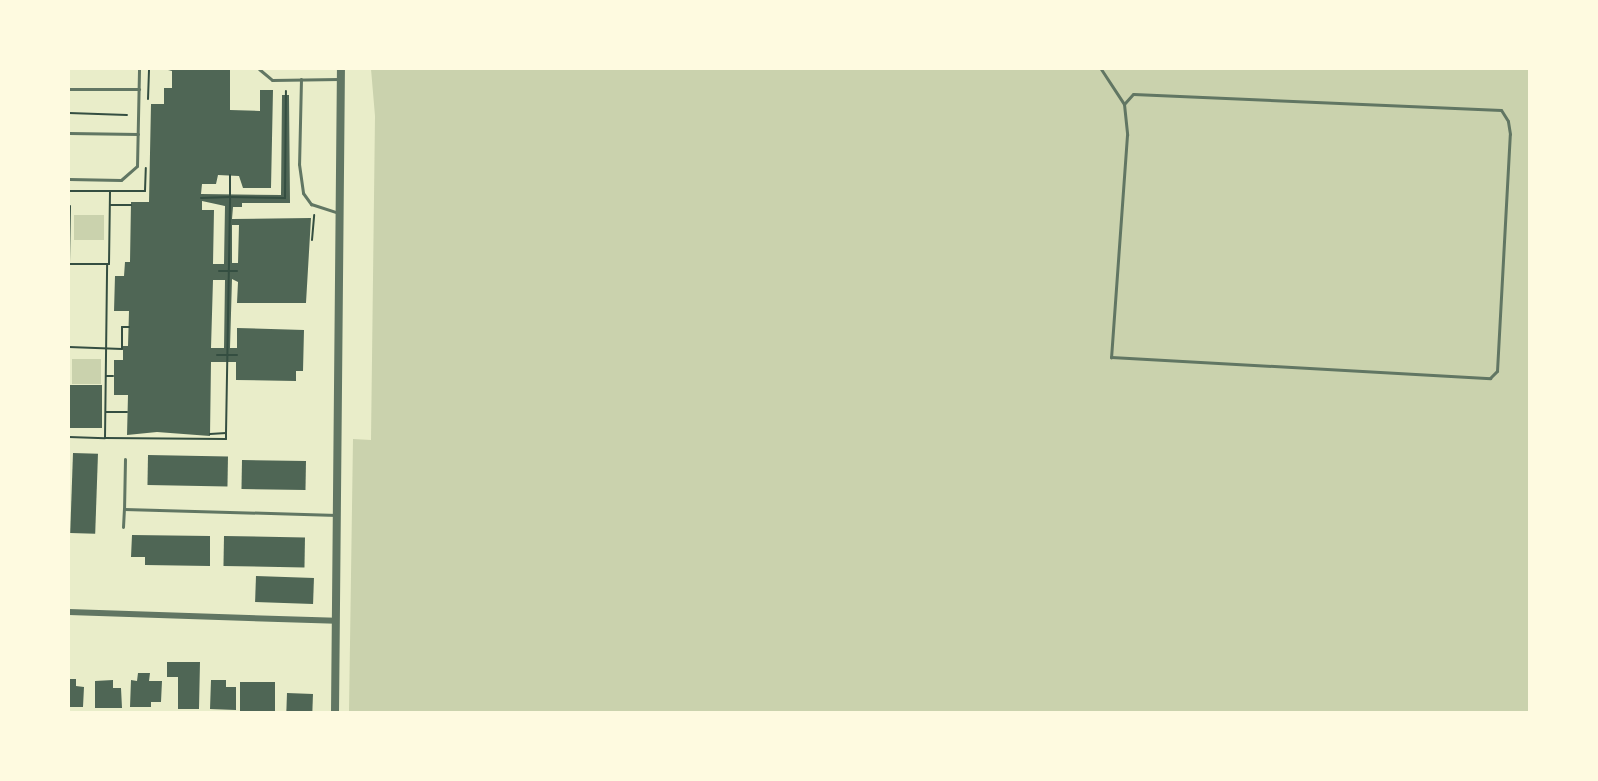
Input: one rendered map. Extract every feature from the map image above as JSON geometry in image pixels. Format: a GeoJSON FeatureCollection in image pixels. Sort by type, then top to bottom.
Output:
{"type":"FeatureCollection","features":[{"type":"Feature","properties":{"kind":"street"},"geometry":{"type":"LineString","coordinates":[[335,712],[341,69]]}},
{"type":"Feature","properties":{"kind":"street"},"geometry":{"type":"LineString","coordinates":[[69,612],[336,621]]}},
{"type":"Feature","properties":{"kind":"lane"},"geometry":{"type":"LineString","coordinates":[[69,179],[121,180],[131,174],[137,166],[139,69]]}},
{"type":"Feature","properties":{"kind":"lane"},"geometry":{"type":"LineString","coordinates":[[259,69],[272,80],[341,79]]}},
{"type":"Feature","properties":{"kind":"lane"},"geometry":{"type":"LineString","coordinates":[[1101,69],[1124,104],[1127,135],[1111,357],[1490,378],[1497,371],[1510,134],[1508,122],[1501,110],[1133,94],[1124,104]]}},
{"type":"Feature","properties":{"kind":"lane"},"geometry":{"type":"LineString","coordinates":[[301,79],[300,180],[303,193],[314,206],[340,214]]}},
{"type":"Feature","properties":{"kind":"lane"},"geometry":{"type":"LineString","coordinates":[[69,89],[140,89]]}},
{"type":"Feature","properties":{"kind":"lane"},"geometry":{"type":"LineString","coordinates":[[69,133],[138,134]]}},
{"type":"Feature","properties":{"kind":"lane"},"geometry":{"type":"LineString","coordinates":[[123,527],[125,459]]}},
{"type":"Feature","properties":{"kind":"lane"},"geometry":{"type":"LineString","coordinates":[[124,509],[338,515]]}},
{"type":"Feature","properties":{"kind":"path"},"geometry":{"type":"LineString","coordinates":[[148,104],[149,69]]}},
{"type":"Feature","properties":{"kind":"path"},"geometry":{"type":"LineString","coordinates":[[201,198],[285,198],[286,91]]}},
{"type":"Feature","properties":{"kind":"path"},"geometry":{"type":"LineString","coordinates":[[69,113],[127,115]]}},
{"type":"Feature","properties":{"kind":"path"},"geometry":{"type":"LineString","coordinates":[[69,437],[226,439],[230,175]]}},
{"type":"Feature","properties":{"kind":"path"},"geometry":{"type":"LineString","coordinates":[[105,438],[110,191]]}},
{"type":"Feature","properties":{"kind":"path"},"geometry":{"type":"LineString","coordinates":[[110,205],[131,205]]}},
{"type":"Feature","properties":{"kind":"path"},"geometry":{"type":"LineString","coordinates":[[70,206],[69,348],[122,349],[122,327],[129,327]]}},
{"type":"Feature","properties":{"kind":"path"},"geometry":{"type":"LineString","coordinates":[[312,240],[314,206]]}},
{"type":"Feature","properties":{"kind":"path"},"geometry":{"type":"LineString","coordinates":[[69,264],[108,264]]}},
{"type":"Feature","properties":{"kind":"path"},"geometry":{"type":"LineString","coordinates":[[219,271],[237,271]]}},
{"type":"Feature","properties":{"kind":"path"},"geometry":{"type":"LineString","coordinates":[[217,355],[237,355]]}},
{"type":"Feature","properties":{"kind":"path"},"geometry":{"type":"LineString","coordinates":[[106,376],[113,376]]}},
{"type":"Feature","properties":{"kind":"path"},"geometry":{"type":"LineString","coordinates":[[106,411],[128,412]]}},
{"type":"Feature","properties":{"kind":"path"},"geometry":{"type":"LineString","coordinates":[[210,434],[226,434]]}},
{"type":"Feature","properties":{"kind":"green space"},"geometry":{"type":"Polygon","coordinates":[[[371,69],[1529,69],[1529,712],[349,712],[353,439],[371,440],[375,116],[371,69]]]}},
{"type":"Feature","properties":{"kind":"green space"},"geometry":{"type":"Polygon","coordinates":[[[74,215],[104,215],[104,240],[74,240],[74,215]]]}},
{"type":"Feature","properties":{"kind":"green space"},"geometry":{"type":"Polygon","coordinates":[[[72,359],[101,359],[101,384],[72,384],[72,359]]]}},
{"type":"Feature","properties":{"kind":"building"},"geometry":{"type":"Polygon","coordinates":[[[164,69],[230,69],[230,110],[260,111],[260,90],[273,90],[271,188],[243,188],[239,176],[218,175],[216,184],[202,184],[201,194],[281,195],[282,95],[289,95],[290,203],[242,203],[242,207],[233,207],[232,219],[311,218],[306,303],[237,303],[238,282],[232,279],[230,348],[237,348],[237,328],[304,330],[303,371],[296,371],[296,381],[236,380],[236,362],[211,362],[210,436],[157,432],[127,435],[128,395],[114,395],[114,360],[123,360],[123,346],[128,346],[129,311],[114,311],[115,276],[124,276],[125,262],[130,262],[131,202],[149,202],[151,104],[164,104],[164,88],[172,88],[172,71],[164,69]],[[202,201],[202,210],[214,210],[213,264],[224,264],[225,206],[202,201]],[[232,225],[232,263],[238,263],[239,225],[232,225]],[[213,280],[211,348],[224,348],[225,280],[213,280]]]}},
{"type":"Feature","properties":{"kind":"building"},"geometry":{"type":"Polygon","coordinates":[[[69,385],[102,385],[102,428],[69,428],[69,385]]]}},
{"type":"Feature","properties":{"kind":"building"},"geometry":{"type":"Polygon","coordinates":[[[73,453],[98,454],[95,534],[70,533],[73,453]]]}},
{"type":"Feature","properties":{"kind":"building"},"geometry":{"type":"Polygon","coordinates":[[[148,455],[228,456],[227,486],[147,485],[148,455]]]}},
{"type":"Feature","properties":{"kind":"building"},"geometry":{"type":"Polygon","coordinates":[[[242,460],[306,461],[305,490],[241,489],[242,460]]]}},
{"type":"Feature","properties":{"kind":"building"},"geometry":{"type":"Polygon","coordinates":[[[132,535],[210,536],[210,566],[145,565],[145,557],[131,557],[132,535]]]}},
{"type":"Feature","properties":{"kind":"building"},"geometry":{"type":"Polygon","coordinates":[[[224,536],[305,537],[304,567],[223,566],[224,536]]]}},
{"type":"Feature","properties":{"kind":"building"},"geometry":{"type":"Polygon","coordinates":[[[256,576],[314,578],[313,604],[255,602],[256,576]]]}},
{"type":"Feature","properties":{"kind":"building"},"geometry":{"type":"Polygon","coordinates":[[[167,662],[200,662],[199,709],[178,709],[178,677],[167,677],[167,662]]]}},
{"type":"Feature","properties":{"kind":"building"},"geometry":{"type":"Polygon","coordinates":[[[138,673],[150,673],[149,681],[162,681],[161,702],[151,702],[151,707],[130,707],[131,680],[137,681],[138,673]]]}},
{"type":"Feature","properties":{"kind":"building"},"geometry":{"type":"Polygon","coordinates":[[[69,679],[76,679],[76,686],[84,687],[83,707],[69,707],[69,679]]]}},
{"type":"Feature","properties":{"kind":"building"},"geometry":{"type":"Polygon","coordinates":[[[113,680],[113,688],[121,688],[122,708],[95,708],[95,681],[113,680]]]}},
{"type":"Feature","properties":{"kind":"building"},"geometry":{"type":"Polygon","coordinates":[[[211,680],[226,680],[226,687],[236,687],[236,710],[210,709],[211,680]]]}},
{"type":"Feature","properties":{"kind":"building"},"geometry":{"type":"Polygon","coordinates":[[[240,682],[275,682],[275,711],[240,711],[240,682]]]}},
{"type":"Feature","properties":{"kind":"building"},"geometry":{"type":"Polygon","coordinates":[[[287,693],[313,694],[312,712],[286,712],[287,693]]]}}]}
